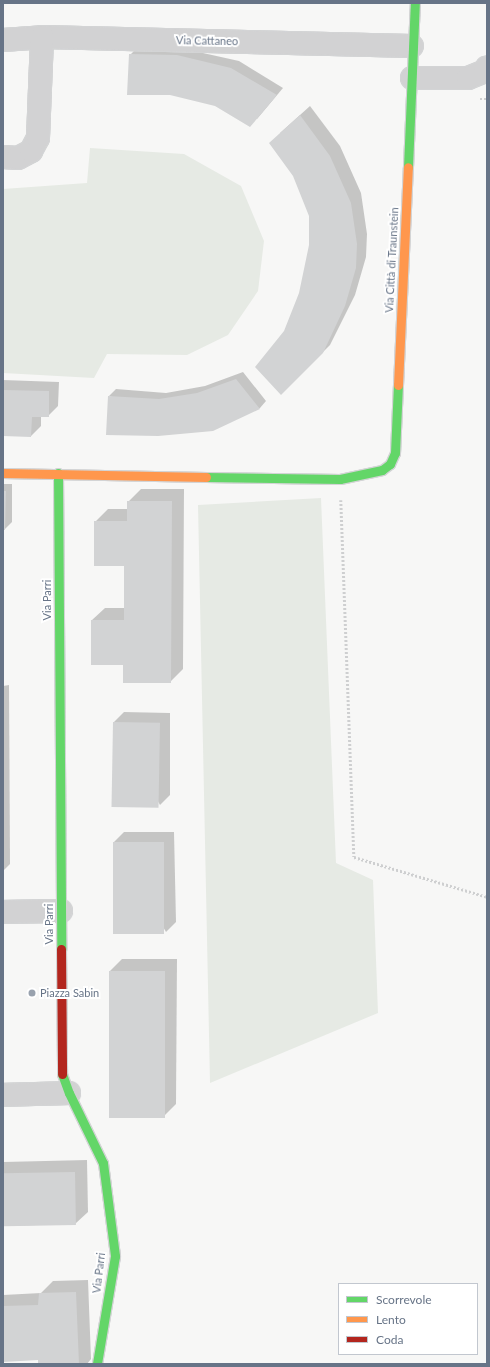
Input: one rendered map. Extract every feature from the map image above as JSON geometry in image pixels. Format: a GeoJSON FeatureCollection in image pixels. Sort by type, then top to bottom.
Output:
{"type":"FeatureCollection","features":[{"type":"Feature","properties":{"kind":"street","name":"Via Città di Traunstein"},"geometry":{"type":"LineString","coordinates":[[3,473],[340,480],[382,470],[390,464],[395,453],[415,3]]}},
{"type":"Feature","properties":{"kind":"street","name":"Via Cattaneo"},"geometry":{"type":"LineString","coordinates":[[3,40],[42,37],[412,46]]}},
{"type":"Feature","properties":{"kind":"street"},"geometry":{"type":"LineString","coordinates":[[3,157],[18,158],[31,151],[38,138],[42,37]]}},
{"type":"Feature","properties":{"kind":"street"},"geometry":{"type":"LineString","coordinates":[[412,78],[468,78],[485,71],[487,67]]}},
{"type":"Feature","properties":{"kind":"street","name":"Via Parri"},"geometry":{"type":"LineString","coordinates":[[58,473],[62,1074],[69,1093],[103,1163],[115,1256],[97,1364]]}},
{"type":"Feature","properties":{"kind":"street"},"geometry":{"type":"LineString","coordinates":[[3,912],[61,912]]}},
{"type":"Feature","properties":{"kind":"street"},"geometry":{"type":"LineString","coordinates":[[3,1095],[69,1093]]}},
{"type":"Feature","properties":{"kind":"path"},"geometry":{"type":"LineString","coordinates":[[340,480],[354,857],[487,897]]}},
{"type":"Feature","properties":{"kind":"shaded area"},"geometry":{"type":"Polygon","coordinates":[[[90,148],[184,154],[241,186],[264,241],[258,291],[228,335],[187,355],[107,354],[94,378],[3,373],[3,189],[87,183],[90,148]]]}},
{"type":"Feature","properties":{"kind":"shaded area"},"geometry":{"type":"Polygon","coordinates":[[[321,498],[336,863],[373,880],[378,1013],[210,1083],[198,505],[321,498]]]}},
{"type":"Feature","properties":{"kind":"building"},"geometry":{"type":"Polygon","coordinates":[[[129,54],[177,55],[231,68],[277,95],[250,127],[215,106],[170,95],[127,95],[129,54]]]}},
{"type":"Feature","properties":{"kind":"building"},"geometry":{"type":"Polygon","coordinates":[[[300,115],[330,156],[351,203],[357,244],[356,268],[345,306],[323,353],[281,395],[255,367],[284,331],[299,293],[309,245],[309,216],[293,176],[269,143],[300,115]]]}},
{"type":"Feature","properties":{"kind":"building"},"geometry":{"type":"Polygon","coordinates":[[[236,379],[260,409],[213,431],[158,436],[106,435],[108,396],[159,399],[197,393],[236,379]]]}},
{"type":"Feature","properties":{"kind":"building"},"geometry":{"type":"Polygon","coordinates":[[[3,390],[49,391],[49,417],[32,417],[31,437],[3,436],[3,390]]]}},
{"type":"Feature","properties":{"kind":"building"},"geometry":{"type":"Polygon","coordinates":[[[3,491],[6,491],[5,530],[3,530],[3,491]]]}},
{"type":"Feature","properties":{"kind":"building"},"geometry":{"type":"Polygon","coordinates":[[[127,501],[172,501],[171,683],[123,683],[123,665],[91,665],[91,620],[124,620],[124,566],[94,566],[94,521],[127,521],[127,501]]]}},
{"type":"Feature","properties":{"kind":"building"},"geometry":{"type":"Polygon","coordinates":[[[113,722],[160,723],[159,808],[112,807],[113,722]]]}},
{"type":"Feature","properties":{"kind":"building"},"geometry":{"type":"Polygon","coordinates":[[[113,842],[164,842],[164,934],[113,934],[113,842]]]}},
{"type":"Feature","properties":{"kind":"building"},"geometry":{"type":"Polygon","coordinates":[[[109,971],[165,971],[165,1118],[109,1118],[109,971]]]}},
{"type":"Feature","properties":{"kind":"building"},"geometry":{"type":"Polygon","coordinates":[[[75,1172],[76,1225],[4,1226],[3,1173],[75,1172]]]}},
{"type":"Feature","properties":{"kind":"building"},"geometry":{"type":"Polygon","coordinates":[[[76,1292],[79,1364],[38,1364],[38,1360],[3,1362],[3,1306],[38,1305],[39,1293],[76,1292]]]}},
{"type":"Feature","properties":{"kind":"traffic: fast"},"geometry":{"type":"LineString","coordinates":[[408,167],[415,3]]}},
{"type":"Feature","properties":{"kind":"traffic: fast"},"geometry":{"type":"LineString","coordinates":[[206,477],[340,479],[382,470],[390,464],[395,453],[398,385]]}},
{"type":"Feature","properties":{"kind":"traffic: fast"},"geometry":{"type":"LineString","coordinates":[[58,473],[61,949]]}},
{"type":"Feature","properties":{"kind":"traffic: fast"},"geometry":{"type":"LineString","coordinates":[[62,1074],[69,1093],[103,1163],[115,1256],[97,1364]]}},
{"type":"Feature","properties":{"kind":"traffic: slow"},"geometry":{"type":"LineString","coordinates":[[398,385],[408,167]]}},
{"type":"Feature","properties":{"kind":"traffic: slow"},"geometry":{"type":"LineString","coordinates":[[3,473],[206,477]]}},
{"type":"Feature","properties":{"kind":"traffic: jam"},"geometry":{"type":"LineString","coordinates":[[61,949],[62,1074]]}},
{"type":"Feature","properties":{"kind":"place","name":"Piazza Sabin"},"geometry":{"type":"Point","coordinates":[32,993]}}]}
